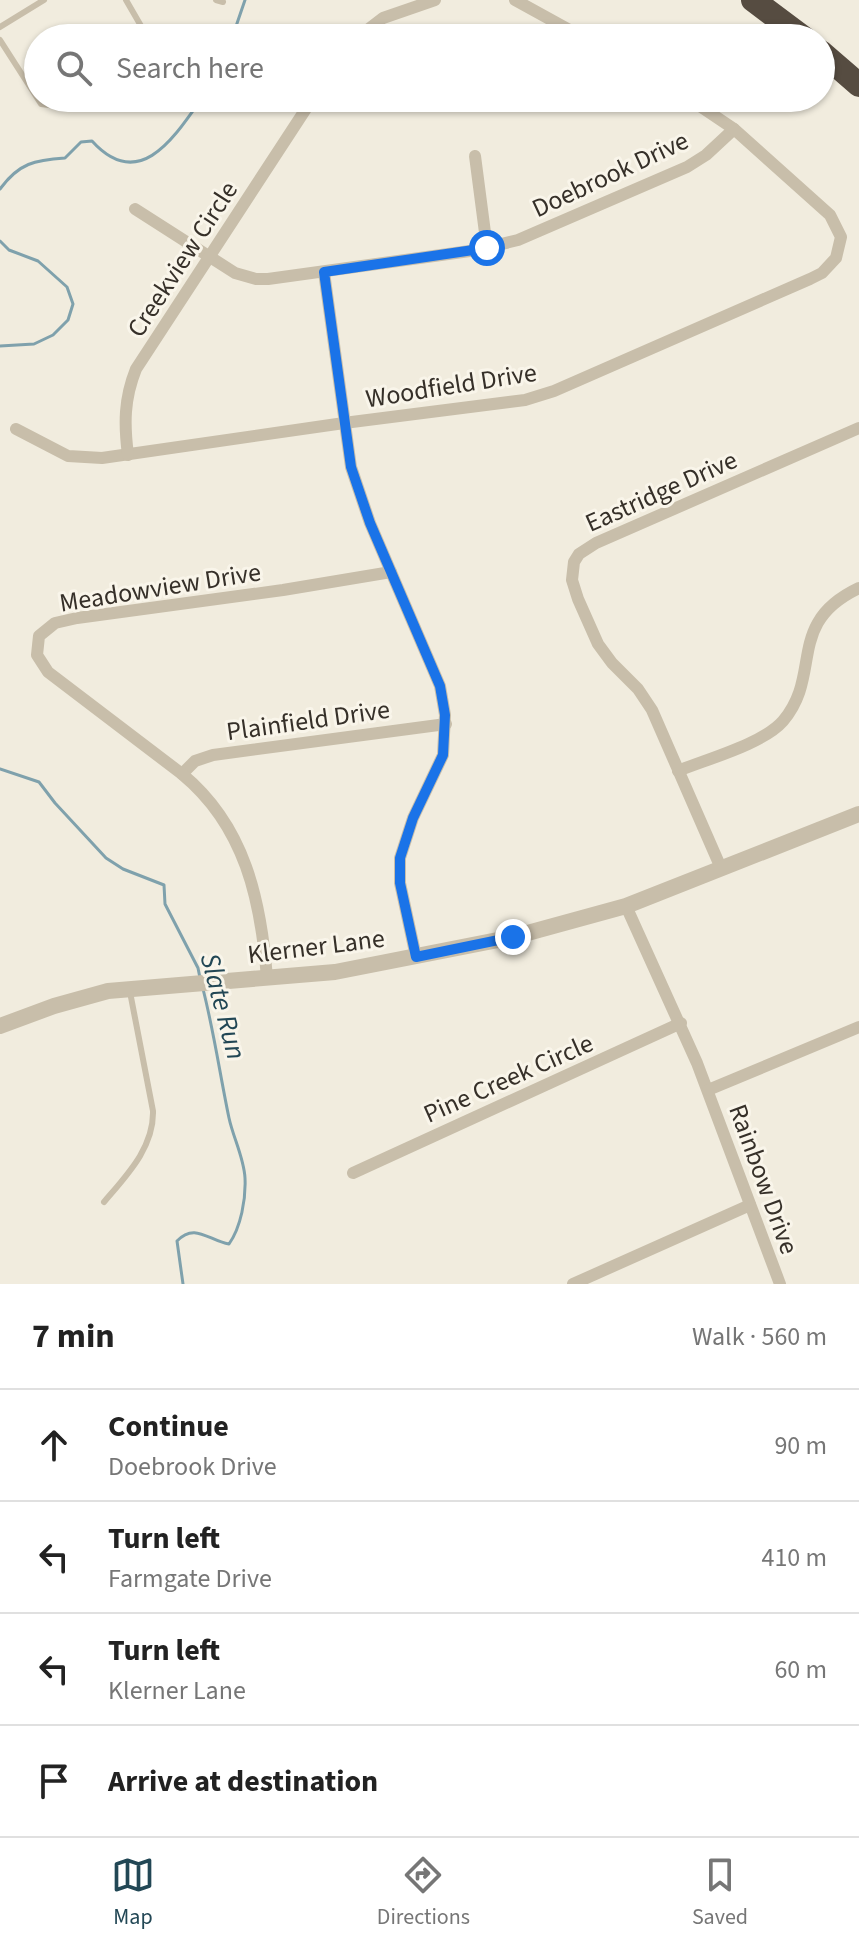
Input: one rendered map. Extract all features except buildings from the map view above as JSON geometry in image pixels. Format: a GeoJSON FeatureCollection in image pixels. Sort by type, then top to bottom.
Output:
{"type":"FeatureCollection","features":[{"type":"Feature","properties":{"kind":"highway"},"geometry":{"type":"LineString","coordinates":[[753,0],[785,24]]}},
{"type":"Feature","properties":{"kind":"highway"},"geometry":{"type":"LineString","coordinates":[[835,64],[859,85]]}},
{"type":"Feature","properties":{"kind":"street"},"geometry":{"type":"LineString","coordinates":[[375,24],[383,18],[435,0]]}},
{"type":"Feature","properties":{"kind":"street"},"geometry":{"type":"LineString","coordinates":[[515,0],[559,24]]}},
{"type":"Feature","properties":{"kind":"street","name":"Creekview Circle"},"geometry":{"type":"LineString","coordinates":[[128,455],[124,414],[127,393],[136,369],[304,112]]}},
{"type":"Feature","properties":{"kind":"street"},"geometry":{"type":"LineString","coordinates":[[709,112],[734,129]]}},
{"type":"Feature","properties":{"kind":"street","name":"Doebrook Drive"},"geometry":{"type":"LineString","coordinates":[[135,209],[235,273],[256,279],[324,272],[487,248],[546,229],[687,167],[706,155],[734,129]]}},
{"type":"Feature","properties":{"kind":"street","name":"Woodfield Drive"},"geometry":{"type":"LineString","coordinates":[[16,429],[68,456],[102,458],[510,403],[554,391],[822,273],[836,258],[841,237],[837,226],[820,205],[734,129]]}},
{"type":"Feature","properties":{"kind":"street"},"geometry":{"type":"LineString","coordinates":[[475,156],[487,248]]}},
{"type":"Feature","properties":{"kind":"street"},"geometry":{"type":"LineString","coordinates":[[324,272],[355,481],[440,686],[446,724],[439,768],[413,818],[400,858],[400,883],[416,957]]}},
{"type":"Feature","properties":{"kind":"street","name":"Eastridge Drive"},"geometry":{"type":"LineString","coordinates":[[721,868],[652,710],[638,689],[605,654],[592,633],[572,580],[574,562],[579,554],[596,543],[859,428]]}},
{"type":"Feature","properties":{"kind":"street","name":"Meadowview Drive"},"geometry":{"type":"LineString","coordinates":[[267,978],[259,910],[232,834],[211,800],[182,774],[48,672],[41,664],[36,647],[39,636],[55,623],[77,618],[391,572]]}},
{"type":"Feature","properties":{"kind":"street"},"geometry":{"type":"LineString","coordinates":[[678,771],[773,731],[782,723],[798,690],[819,618],[834,602],[859,588]]}},
{"type":"Feature","properties":{"kind":"street","name":"Plainfield Drive"},"geometry":{"type":"LineString","coordinates":[[182,774],[195,761],[213,755],[446,724]]}},
{"type":"Feature","properties":{"kind":"street","name":"Klerner Lane"},"geometry":{"type":"LineString","coordinates":[[0,1026],[82,998],[130,989],[335,972],[528,933],[626,906],[859,814]]}},
{"type":"Feature","properties":{"kind":"street","name":"Rainbow Drive"},"geometry":{"type":"LineString","coordinates":[[626,906],[681,1023],[780,1284]]}},
{"type":"Feature","properties":{"kind":"street","name":"Pine Creek Circle"},"geometry":{"type":"LineString","coordinates":[[353,1173],[681,1023]]}},
{"type":"Feature","properties":{"kind":"street"},"geometry":{"type":"LineString","coordinates":[[708,1090],[859,1027]]}},
{"type":"Feature","properties":{"kind":"street"},"geometry":{"type":"LineString","coordinates":[[573,1284],[750,1205]]}},
{"type":"Feature","properties":{"kind":"lane"},"geometry":{"type":"LineString","coordinates":[[0,27],[44,0]]}},
{"type":"Feature","properties":{"kind":"lane"},"geometry":{"type":"LineString","coordinates":[[126,0],[140,24]]}},
{"type":"Feature","properties":{"kind":"lane"},"geometry":{"type":"LineString","coordinates":[[0,40],[24,77]]}},
{"type":"Feature","properties":{"kind":"lane"},"geometry":{"type":"LineString","coordinates":[[104,1202],[139,1158],[152,1125],[153,1111],[130,989]]}},
{"type":"Feature","properties":{"kind":"waterway","name":"Slate Run"},"geometry":{"type":"LineString","coordinates":[[237,24],[245,0]]}},
{"type":"Feature","properties":{"kind":"waterway","name":"Slate Run"},"geometry":{"type":"LineString","coordinates":[[0,189],[21,168],[36,162],[65,158],[81,142],[92,141],[109,156],[125,162],[140,161],[167,143],[192,112]]}},
{"type":"Feature","properties":{"kind":"waterway","name":"Slate Run"},"geometry":{"type":"LineString","coordinates":[[0,241],[9,250],[38,261],[67,287],[73,304],[68,320],[53,335],[34,344],[0,346]]}},
{"type":"Feature","properties":{"kind":"waterway","name":"Slate Run"},"geometry":{"type":"LineString","coordinates":[[0,769],[39,782],[106,858],[123,869],[164,885],[165,904],[198,968],[200,978]]}},
{"type":"Feature","properties":{"kind":"waterway","name":"Slate Run"},"geometry":{"type":"LineString","coordinates":[[183,1284],[177,1241],[196,1233],[229,1244],[240,1221],[245,1195],[241,1155],[229,1118],[203,989]]}},
{"type":"Feature","properties":{"kind":"route"},"geometry":{"type":"LineString","coordinates":[[487,248],[324,272],[351,467],[370,523],[440,686],[445,715],[445,741],[439,768],[413,818],[400,858],[400,883],[416,957],[513,937]]}}]}
